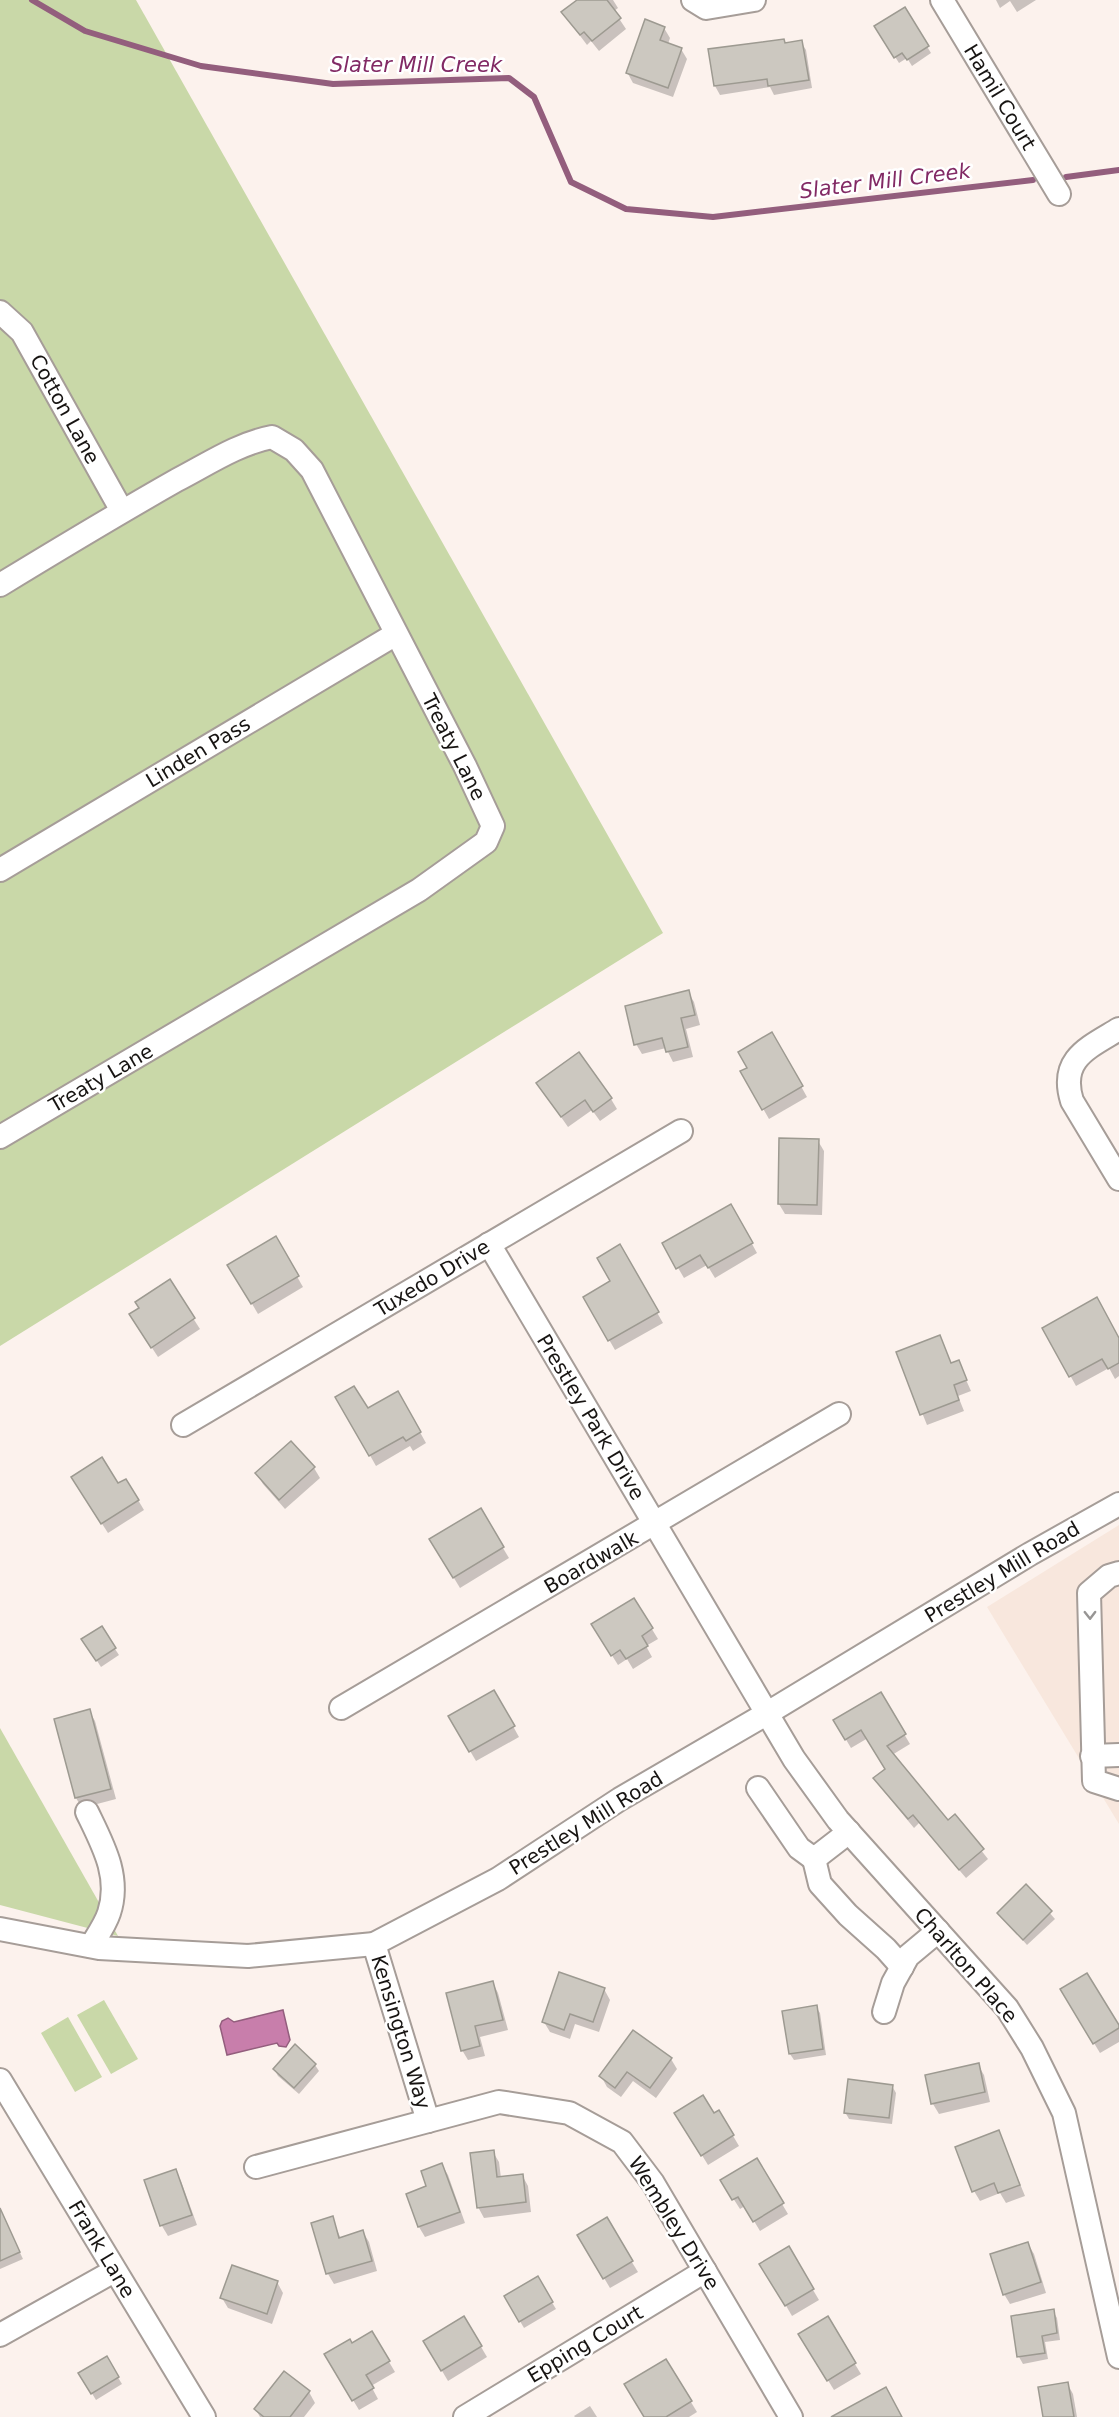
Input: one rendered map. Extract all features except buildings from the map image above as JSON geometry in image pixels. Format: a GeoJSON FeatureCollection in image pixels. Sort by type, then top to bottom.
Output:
{"type":"FeatureCollection","features":[{"type":"Feature","properties":{"kind":"street"},"geometry":{"type":"LineString","coordinates":[[693,0],[706,8],[754,0]]}},
{"type":"Feature","properties":{"kind":"street","name":"Hamil Court"},"geometry":{"type":"LineString","coordinates":[[942,0],[1059,194]]}},
{"type":"Feature","properties":{"kind":"street","name":"Cotton Lane"},"geometry":{"type":"LineString","coordinates":[[1,316],[22,332],[122,510]]}},
{"type":"Feature","properties":{"kind":"street","name":"Treaty Lane"},"geometry":{"type":"LineString","coordinates":[[0,585],[122,510],[233,450],[272,437],[294,450],[312,470],[465,766],[493,826],[486,842],[419,890],[0,1137]]}},
{"type":"Feature","properties":{"kind":"street","name":"Linden Pass"},"geometry":{"type":"LineString","coordinates":[[0,870],[396,634]]}},
{"type":"Feature","properties":{"kind":"street"},"geometry":{"type":"LineString","coordinates":[[1119,1029],[1089,1047],[1074,1062],[1069,1073],[1068,1088],[1072,1101],[1119,1179]]}},
{"type":"Feature","properties":{"kind":"street","name":"Tuxedo Drive"},"geometry":{"type":"LineString","coordinates":[[183,1425],[681,1131]]}},
{"type":"Feature","properties":{"kind":"street","name":"Prestley Park Drive"},"geometry":{"type":"LineString","coordinates":[[489,1244],[766,1714]]}},
{"type":"Feature","properties":{"kind":"street","name":"Boardwalk"},"geometry":{"type":"LineString","coordinates":[[340,1708],[839,1414]]}},
{"type":"Feature","properties":{"kind":"street","name":"Prestley Mill Road"},"geometry":{"type":"LineString","coordinates":[[0,1929],[91,1946],[248,1956],[374,1944],[498,1879],[620,1799],[766,1714],[1030,1554],[1119,1504]]}},
{"type":"Feature","properties":{"kind":"street"},"geometry":{"type":"LineString","coordinates":[[1119,1573],[1109,1576],[1089,1593],[1094,1781],[1119,1789]]}},
{"type":"Feature","properties":{"kind":"street","name":"Charlton Place"},"geometry":{"type":"LineString","coordinates":[[766,1714],[801,1768],[849,1832],[1007,2008],[1032,2048],[1064,2113],[1119,2357]]}},
{"type":"Feature","properties":{"kind":"street"},"geometry":{"type":"LineString","coordinates":[[1092,1756],[1119,1755]]}},
{"type":"Feature","properties":{"kind":"street"},"geometry":{"type":"LineString","coordinates":[[758,1788],[799,1848],[814,1859],[820,1884],[848,1915],[886,1949],[902,1967]]}},
{"type":"Feature","properties":{"kind":"street"},"geometry":{"type":"LineString","coordinates":[[87,1812],[107,1854],[115,1885],[108,1914],[91,1946]]}},
{"type":"Feature","properties":{"kind":"street"},"geometry":{"type":"LineString","coordinates":[[814,1859],[849,1832]]}},
{"type":"Feature","properties":{"kind":"street"},"geometry":{"type":"LineString","coordinates":[[884,2012],[893,1983],[908,1956],[938,1931]]}},
{"type":"Feature","properties":{"kind":"street","name":"Kensington Way"},"geometry":{"type":"LineString","coordinates":[[374,1944],[428,2121]]}},
{"type":"Feature","properties":{"kind":"street","name":"Frank Lane"},"geometry":{"type":"LineString","coordinates":[[0,2080],[204,2417]]}},
{"type":"Feature","properties":{"kind":"street","name":"Wembley Drive"},"geometry":{"type":"LineString","coordinates":[[256,2167],[499,2102],[568,2114],[622,2142],[653,2183],[791,2417]]}},
{"type":"Feature","properties":{"kind":"street"},"geometry":{"type":"LineString","coordinates":[[0,2335],[114,2271]]}},
{"type":"Feature","properties":{"kind":"street","name":"Epping Court"},"geometry":{"type":"LineString","coordinates":[[465,2417],[705,2271]]}},
{"type":"Feature","properties":{"kind":"shaded area"},"geometry":{"type":"Polygon","coordinates":[[[1119,1525],[1119,1824],[987,1607],[1119,1525]]]}},
{"type":"Feature","properties":{"kind":"shaded area"},"geometry":{"type":"Polygon","coordinates":[[[283,2010],[290,2040],[286,2047],[279,2046],[277,2043],[227,2055],[220,2026],[222,2021],[228,2018],[234,2022],[283,2010]]]}},
{"type":"Feature","properties":{"kind":"green space"},"geometry":{"type":"Polygon","coordinates":[[[0,0],[136,0],[663,933],[0,1346],[0,0]]]}},
{"type":"Feature","properties":{"kind":"green space"},"geometry":{"type":"Polygon","coordinates":[[[0,1728],[118,1936],[0,1905],[0,1728]]]}},
{"type":"Feature","properties":{"kind":"green space"},"geometry":{"type":"Polygon","coordinates":[[[104,2000],[138,2059],[111,2074],[77,2015],[104,2000]]]}},
{"type":"Feature","properties":{"kind":"green space"},"geometry":{"type":"Polygon","coordinates":[[[68,2017],[102,2077],[75,2092],[41,2033],[68,2017]]]}},
{"type":"Feature","properties":{"kind":"waterway","name":"Slater Mill Creek"},"geometry":{"type":"LineString","coordinates":[[32,0],[85,31],[201,66],[333,84],[509,78],[534,97],[571,182],[626,209],[713,217],[1033,180]]}},
{"type":"Feature","properties":{"kind":"waterway","name":"Slater Mill Creek"},"geometry":{"type":"LineString","coordinates":[[1066,177],[1119,170]]}}]}
